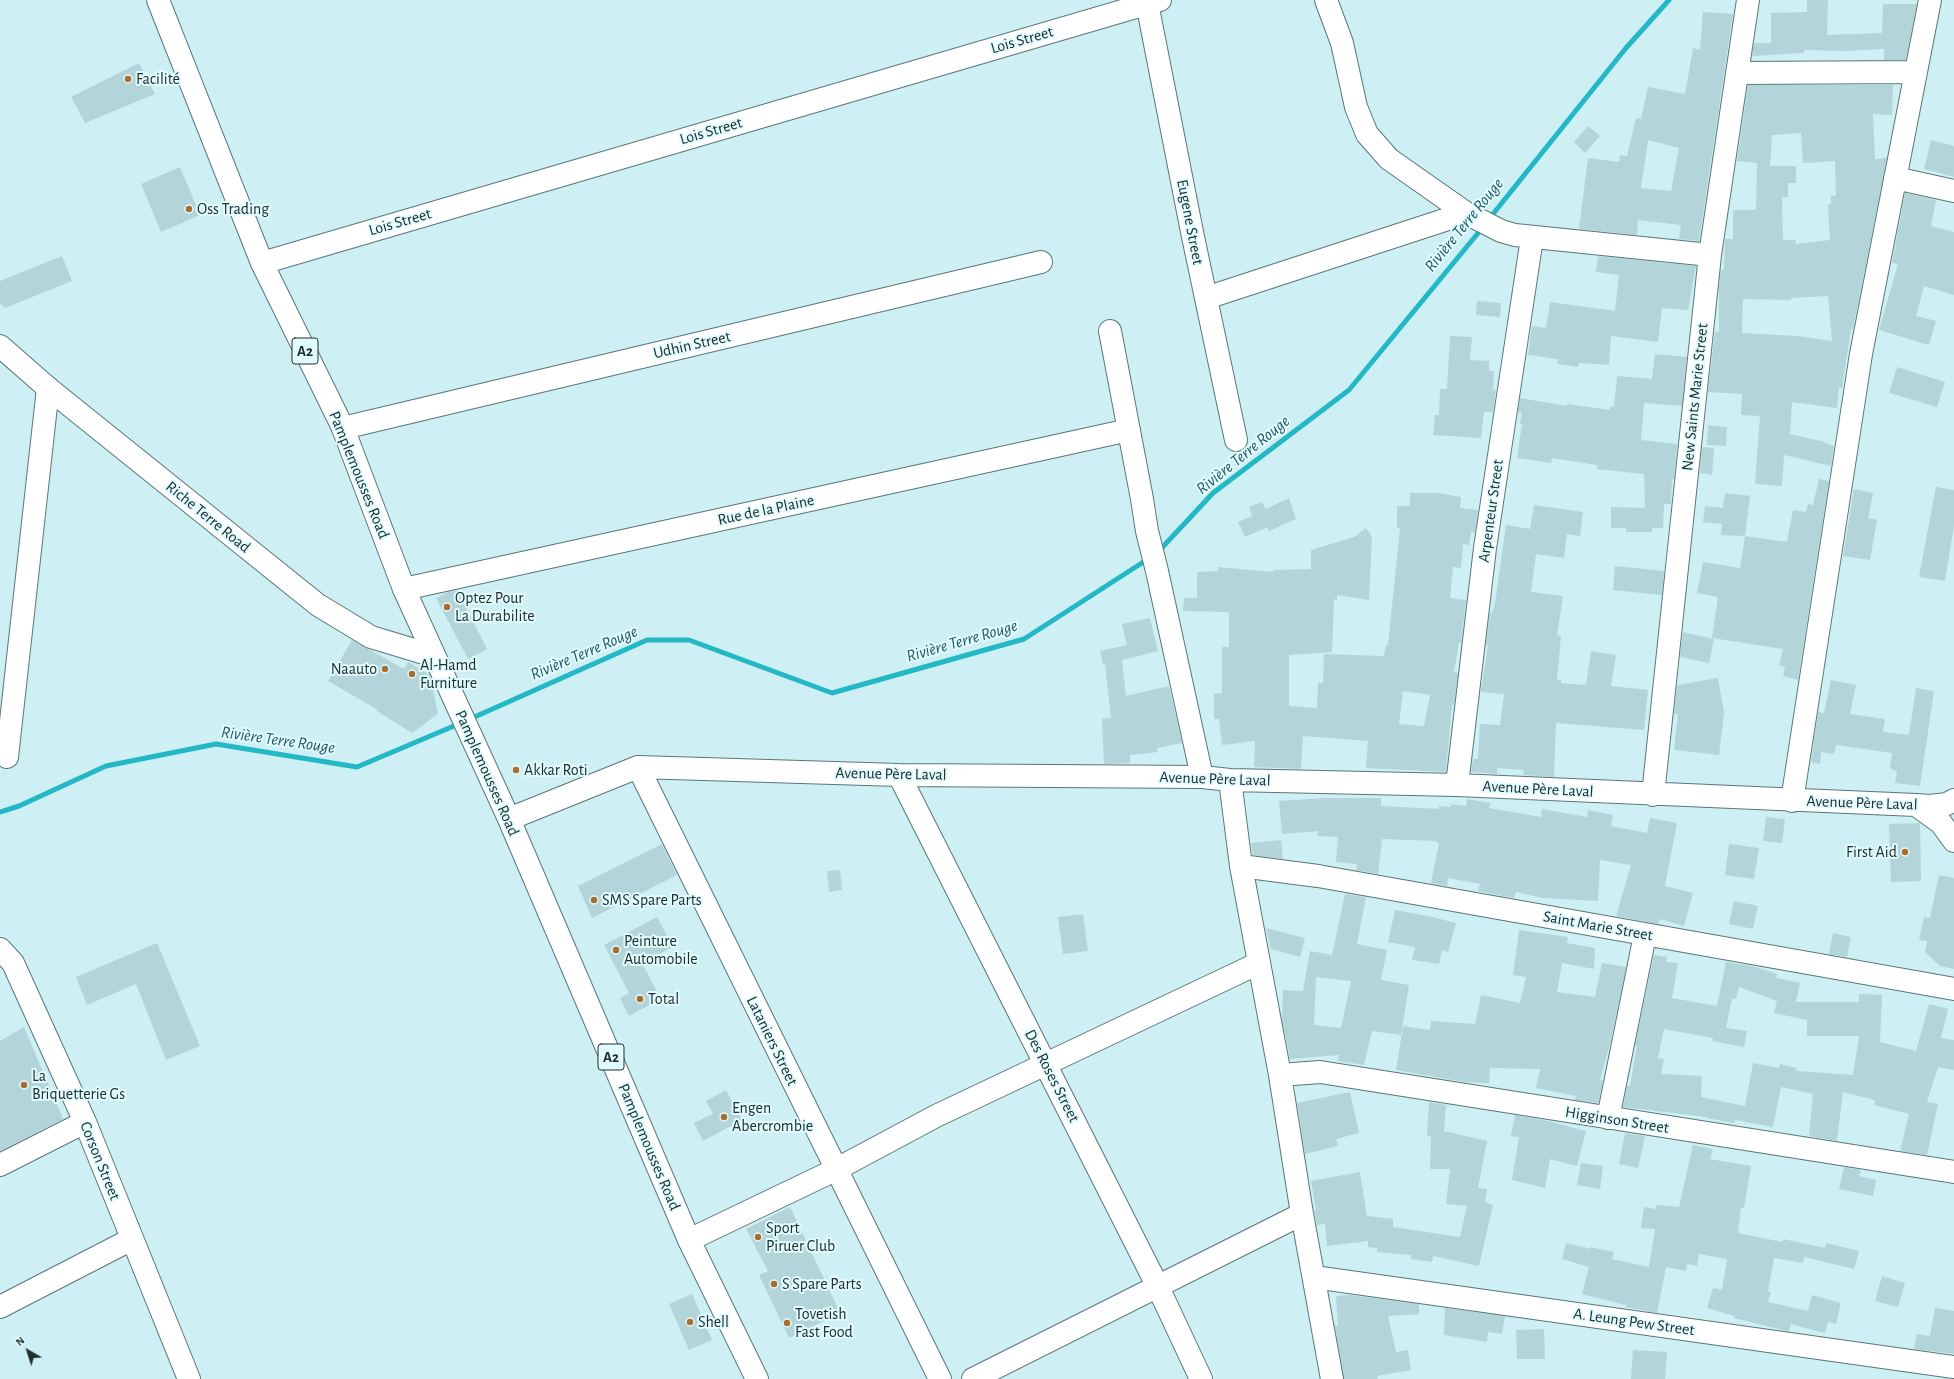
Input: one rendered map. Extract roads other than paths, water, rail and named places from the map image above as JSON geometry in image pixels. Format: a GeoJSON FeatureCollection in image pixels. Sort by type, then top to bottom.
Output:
{"type":"FeatureCollection","features":[{"type":"Feature","properties":{"kind":"street","name":"Pamplemousses Road"},"geometry":{"type":"LineString","coordinates":[[158,0],[262,263],[343,428],[404,589],[509,819],[689,1240],[752,1375]]}},
{"type":"Feature","properties":{"kind":"street"},"geometry":{"type":"LineString","coordinates":[[1326,0],[1342,43],[1356,107],[1367,134],[1389,159],[1473,217],[1501,232],[1532,238],[1710,255]]}},
{"type":"Feature","properties":{"kind":"street","name":"New Saints Marie Street"},"geometry":{"type":"LineString","coordinates":[[1653,795],[1710,255],[1748,0]]}},
{"type":"Feature","properties":{"kind":"street"},"geometry":{"type":"LineString","coordinates":[[1792,801],[1861,354],[1930,0]]}},
{"type":"Feature","properties":{"kind":"street","name":"Lois Street"},"geometry":{"type":"LineString","coordinates":[[262,263],[1154,1]]}},
{"type":"Feature","properties":{"kind":"street","name":"Eugene Street"},"geometry":{"type":"LineString","coordinates":[[1154,1],[1206,298],[1236,440]]}},
{"type":"Feature","properties":{"kind":"street"},"geometry":{"type":"LineString","coordinates":[[1737,73],[1916,72]]}},
{"type":"Feature","properties":{"kind":"street"},"geometry":{"type":"LineString","coordinates":[[1895,178],[1954,191]]}},
{"type":"Feature","properties":{"kind":"street"},"geometry":{"type":"LineString","coordinates":[[1206,298],[1473,217]]}},
{"type":"Feature","properties":{"kind":"street","name":"Arpenteur Street"},"geometry":{"type":"LineString","coordinates":[[1457,785],[1485,548],[1532,238]]}},
{"type":"Feature","properties":{"kind":"street","name":"Udhin Street"},"geometry":{"type":"LineString","coordinates":[[343,428],[1041,262]]}},
{"type":"Feature","properties":{"kind":"street"},"geometry":{"type":"LineString","coordinates":[[1110,331],[1147,531],[1202,777]]}},
{"type":"Feature","properties":{"kind":"street","name":"Riche Terre Road"},"geometry":{"type":"LineString","coordinates":[[0,346],[48,388],[318,606],[371,637],[434,656]]}},
{"type":"Feature","properties":{"kind":"street"},"geometry":{"type":"LineString","coordinates":[[7,757],[48,388]]}},
{"type":"Feature","properties":{"kind":"street","name":"Rue de la Plaine"},"geometry":{"type":"LineString","coordinates":[[404,589],[1129,430]]}},
{"type":"Feature","properties":{"kind":"street","name":"Avenue Père Laval"},"geometry":{"type":"LineString","coordinates":[[509,819],[638,767],[899,775],[1202,777],[1230,780],[1457,785],[1923,806]]}},
{"type":"Feature","properties":{"kind":"street","name":"Lataniers Street"},"geometry":{"type":"LineString","coordinates":[[638,767],[835,1170],[940,1379]]}},
{"type":"Feature","properties":{"kind":"street","name":"Des Roses Street"},"geometry":{"type":"LineString","coordinates":[[899,775],[1047,1063],[1158,1287],[1201,1379]]}},
{"type":"Feature","properties":{"kind":"street"},"geometry":{"type":"LineString","coordinates":[[1230,780],[1241,866],[1280,1075],[1302,1214],[1332,1379]]}},
{"type":"Feature","properties":{"kind":"street"},"geometry":{"type":"LineString","coordinates":[[1923,806],[1947,804],[1954,800]]}},
{"type":"Feature","properties":{"kind":"street"},"geometry":{"type":"LineString","coordinates":[[1923,806],[1954,814]]}},
{"type":"Feature","properties":{"kind":"street"},"geometry":{"type":"LineString","coordinates":[[1923,806],[1941,823],[1954,841]]}},
{"type":"Feature","properties":{"kind":"street","name":"Saint Marie Street"},"geometry":{"type":"LineString","coordinates":[[1241,866],[1318,876],[1954,990]]}},
{"type":"Feature","properties":{"kind":"street"},"geometry":{"type":"LineString","coordinates":[[1608,1118],[1645,935]]}},
{"type":"Feature","properties":{"kind":"street","name":"Corson Street"},"geometry":{"type":"LineString","coordinates":[[0,949],[13,963],[85,1122],[189,1379]]}},
{"type":"Feature","properties":{"kind":"street"},"geometry":{"type":"LineString","coordinates":[[689,1240],[835,1170],[936,1116],[1259,963]]}},
{"type":"Feature","properties":{"kind":"street","name":"Higginson Street"},"geometry":{"type":"LineString","coordinates":[[1280,1075],[1320,1072],[1954,1172]]}},
{"type":"Feature","properties":{"kind":"street"},"geometry":{"type":"LineString","coordinates":[[0,1165],[85,1122]]}},
{"type":"Feature","properties":{"kind":"street"},"geometry":{"type":"LineString","coordinates":[[973,1379],[1302,1214]]}},
{"type":"Feature","properties":{"kind":"street"},"geometry":{"type":"LineString","coordinates":[[0,1308],[132,1239]]}},
{"type":"Feature","properties":{"kind":"street","name":"A. Leung Pew Street"},"geometry":{"type":"LineString","coordinates":[[1314,1277],[1954,1367]]}},
{"type":"Feature","properties":{"kind":"waterway","name":"Rivière Terre Rouge"},"geometry":{"type":"LineString","coordinates":[[1489,219],[1626,48],[1669,0]]}},
{"type":"Feature","properties":{"kind":"waterway","name":"Rivière Terre Rouge"},"geometry":{"type":"LineString","coordinates":[[1158,552],[1213,493],[1349,390],[1483,227]]}},
{"type":"Feature","properties":{"kind":"waterway","name":"Rivière Terre Rouge"},"geometry":{"type":"LineString","coordinates":[[470,719],[647,640],[689,640],[832,693],[1024,639],[1148,559]]}},
{"type":"Feature","properties":{"kind":"waterway","name":"Rivière Terre Rouge"},"geometry":{"type":"LineString","coordinates":[[0,812],[19,806],[106,766],[216,744],[357,767],[461,723]]}},
{"type":"Feature","properties":{"kind":"place","name":"Facilité"},"geometry":{"type":"Point","coordinates":[128,79]}},
{"type":"Feature","properties":{"kind":"place","name":"Oss Trading"},"geometry":{"type":"Point","coordinates":[189,209]}},
{"type":"Feature","properties":{"kind":"place","name":"Optez Pour La Durabilite"},"geometry":{"type":"Point","coordinates":[447,607]}},
{"type":"Feature","properties":{"kind":"place","name":"Naauto"},"geometry":{"type":"Point","coordinates":[385,669]}},
{"type":"Feature","properties":{"kind":"place","name":"Al-Hamd Furniture"},"geometry":{"type":"Point","coordinates":[412,674]}},
{"type":"Feature","properties":{"kind":"place","name":"Akkar Roti"},"geometry":{"type":"Point","coordinates":[516,770]}},
{"type":"Feature","properties":{"kind":"place","name":"First Aid"},"geometry":{"type":"Point","coordinates":[1905,852]}},
{"type":"Feature","properties":{"kind":"place","name":"SMS Spare Parts"},"geometry":{"type":"Point","coordinates":[594,900]}},
{"type":"Feature","properties":{"kind":"place","name":"Peinture Automobile"},"geometry":{"type":"Point","coordinates":[616,950]}},
{"type":"Feature","properties":{"kind":"place","name":"Total"},"geometry":{"type":"Point","coordinates":[640,999]}},
{"type":"Feature","properties":{"kind":"place","name":"La Briquetterie Gs"},"geometry":{"type":"Point","coordinates":[24,1085]}},
{"type":"Feature","properties":{"kind":"place","name":"Engen Abercrombie"},"geometry":{"type":"Point","coordinates":[724,1117]}},
{"type":"Feature","properties":{"kind":"place","name":"Sport Piruer Club"},"geometry":{"type":"Point","coordinates":[758,1237]}},
{"type":"Feature","properties":{"kind":"place","name":"S Spare Parts"},"geometry":{"type":"Point","coordinates":[774,1284]}},
{"type":"Feature","properties":{"kind":"place","name":"Shell"},"geometry":{"type":"Point","coordinates":[690,1322]}},
{"type":"Feature","properties":{"kind":"place","name":"Tovetish Fast Food"},"geometry":{"type":"Point","coordinates":[787,1323]}}]}
